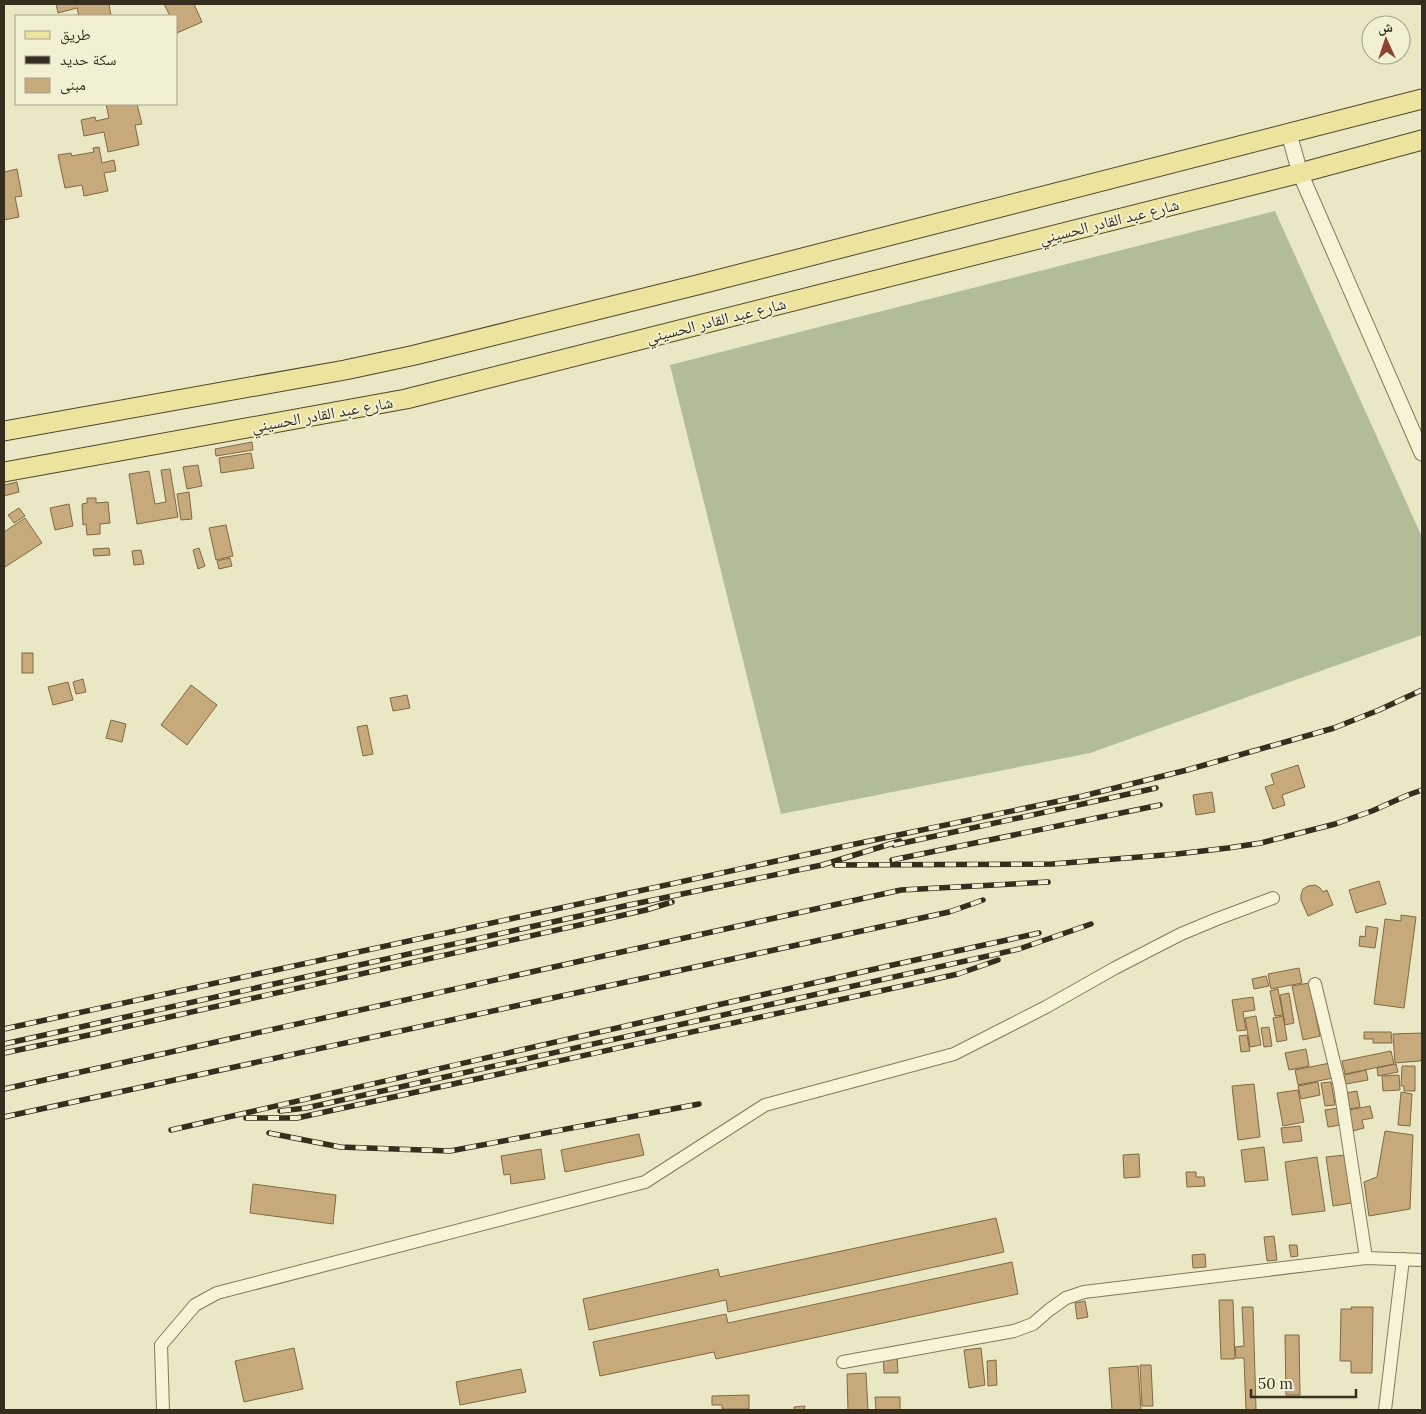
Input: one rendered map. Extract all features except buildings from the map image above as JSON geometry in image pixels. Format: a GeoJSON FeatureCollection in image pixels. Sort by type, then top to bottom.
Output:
{"type":"FeatureCollection","features":[{"type":"Feature","properties":{"kind":"main road"},"geometry":{"type":"LineString","coordinates":[[4,430],[345,370],[415,355],[701,284],[1422,99]]}},
{"type":"Feature","properties":{"kind":"main road","name":"شارع عبد القادر الحسيني"},"geometry":{"type":"LineString","coordinates":[[4,472],[406,399],[1300,173],[1422,140]]}},
{"type":"Feature","properties":{"kind":"street"},"geometry":{"type":"LineString","coordinates":[[1289,134],[1300,173],[1422,453]]}},
{"type":"Feature","properties":{"kind":"street"},"geometry":{"type":"LineString","coordinates":[[163,1410],[161,1345],[195,1305],[217,1293],[645,1182],[765,1105],[954,1054],[1182,934],[1217,918],[1273,898]]}},
{"type":"Feature","properties":{"kind":"street"},"geometry":{"type":"LineString","coordinates":[[1315,984],[1340,1087],[1366,1258]]}},
{"type":"Feature","properties":{"kind":"street"},"geometry":{"type":"LineString","coordinates":[[843,1362],[1014,1331],[1033,1324],[1066,1298],[1084,1292],[1366,1258],[1422,1260]]}},
{"type":"Feature","properties":{"kind":"street"},"geometry":{"type":"LineString","coordinates":[[1385,1410],[1404,1259]]}},
{"type":"Feature","properties":{"kind":"green space"},"geometry":{"type":"Polygon","coordinates":[[[1275,211],[1422,537],[1422,635],[1090,753],[781,814],[670,365],[1275,211]]]}},
{"type":"Feature","properties":{"kind":"railway"},"geometry":{"type":"LineString","coordinates":[[4,1029],[1083,796],[1187,770],[1334,728],[1422,690]]}},
{"type":"Feature","properties":{"kind":"railway"},"geometry":{"type":"LineString","coordinates":[[894,845],[1156,788]]}},
{"type":"Feature","properties":{"kind":"railway"},"geometry":{"type":"LineString","coordinates":[[835,865],[1052,864],[1228,848],[1261,843],[1335,824],[1422,790]]}},
{"type":"Feature","properties":{"kind":"railway"},"geometry":{"type":"LineString","coordinates":[[892,860],[1160,805]]}},
{"type":"Feature","properties":{"kind":"railway"},"geometry":{"type":"LineString","coordinates":[[4,1044],[629,905],[822,865],[900,841]]}},
{"type":"Feature","properties":{"kind":"railway"},"geometry":{"type":"LineString","coordinates":[[4,1089],[901,890],[1048,882]]}},
{"type":"Feature","properties":{"kind":"railway"},"geometry":{"type":"LineString","coordinates":[[4,1117],[949,912],[983,900]]}},
{"type":"Feature","properties":{"kind":"railway"},"geometry":{"type":"LineString","coordinates":[[4,1053],[646,910],[672,902]]}},
{"type":"Feature","properties":{"kind":"railway"},"geometry":{"type":"LineString","coordinates":[[280,1111],[306,1108],[1019,949],[1091,924]]}},
{"type":"Feature","properties":{"kind":"railway"},"geometry":{"type":"LineString","coordinates":[[171,1130],[1039,933]]}},
{"type":"Feature","properties":{"kind":"railway"},"geometry":{"type":"LineString","coordinates":[[246,1118],[297,1118],[958,974],[998,960]]}},
{"type":"Feature","properties":{"kind":"railway"},"geometry":{"type":"LineString","coordinates":[[269,1133],[340,1147],[450,1151],[699,1104]]}}]}
